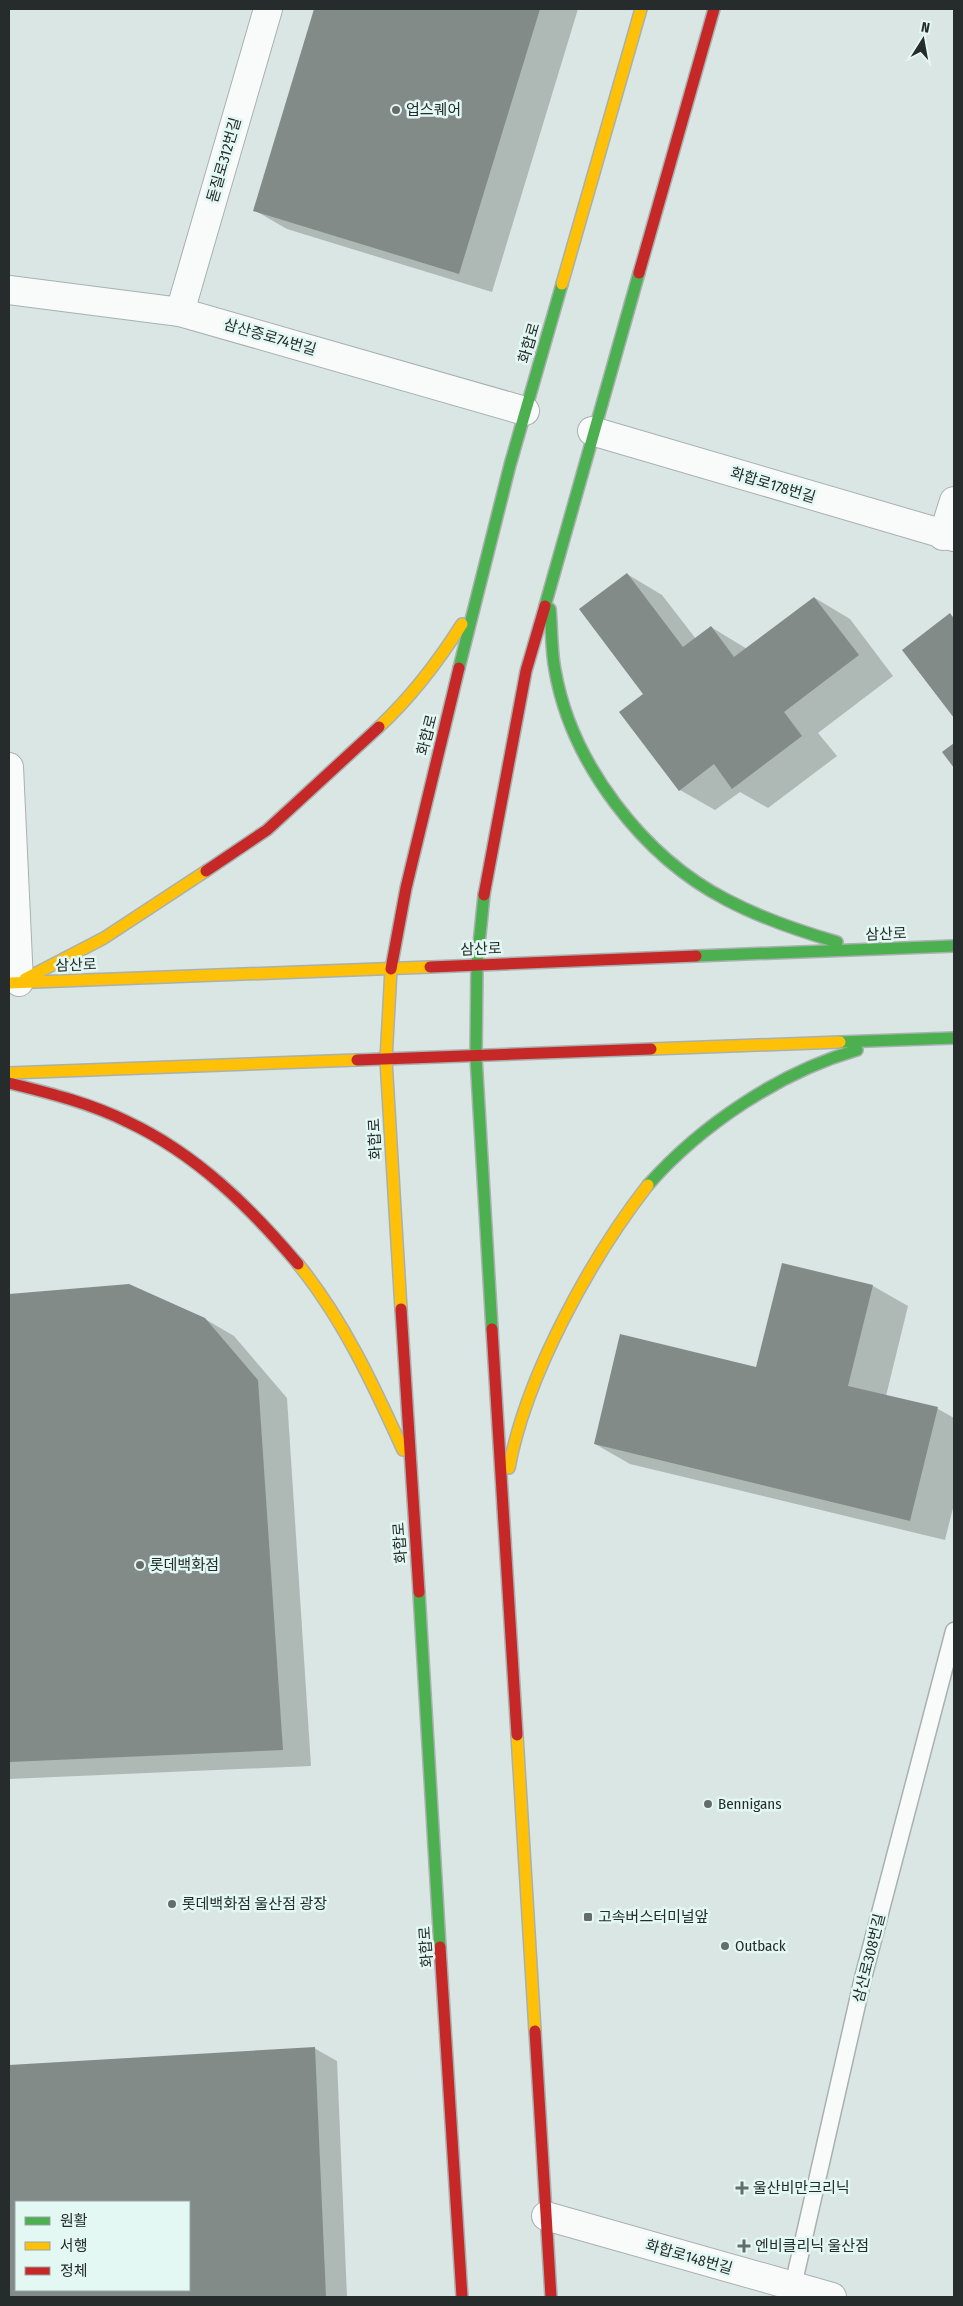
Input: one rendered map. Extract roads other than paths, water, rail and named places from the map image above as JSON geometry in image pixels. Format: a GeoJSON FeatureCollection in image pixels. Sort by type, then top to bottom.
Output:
{"type":"FeatureCollection","features":[{"type":"Feature","properties":{"kind":"main road","name":"화합로"},"geometry":{"type":"LineString","coordinates":[[462,2297],[386,1060],[391,968],[406,888],[475,604],[525,411],[641,9]]}},
{"type":"Feature","properties":{"kind":"main road"},"geometry":{"type":"LineString","coordinates":[[551,2297],[476,1057],[476,964],[485,884],[524,680],[592,431],[714,9]]}},
{"type":"Feature","properties":{"kind":"main road"},"geometry":{"type":"LineString","coordinates":[[552,576],[551,642],[565,711],[598,780],[621,813],[647,842],[672,864],[715,894],[751,913],[787,928],[870,949]]}},
{"type":"Feature","properties":{"kind":"main road"},"geometry":{"type":"LineString","coordinates":[[14,983],[104,938],[267,830],[338,767],[401,706],[443,654],[475,604]]}},
{"type":"Feature","properties":{"kind":"main road","name":"삼산로"},"geometry":{"type":"LineString","coordinates":[[14,983],[954,946]]}},
{"type":"Feature","properties":{"kind":"main road"},"geometry":{"type":"LineString","coordinates":[[9,1073],[954,1038]]}},
{"type":"Feature","properties":{"kind":"main road"},"geometry":{"type":"LineString","coordinates":[[503,1509],[510,1457],[524,1411],[547,1356],[606,1245],[636,1202],[664,1167],[698,1136],[794,1074],[842,1054],[894,1040]]}},
{"type":"Feature","properties":{"kind":"main road"},"geometry":{"type":"LineString","coordinates":[[9,1083],[92,1107],[143,1129],[196,1162],[252,1209],[283,1244],[320,1293],[354,1347],[383,1402],[411,1470]]}},
{"type":"Feature","properties":{"kind":"street","name":"돋질로312번길"},"geometry":{"type":"LineString","coordinates":[[180,312],[268,9]]}},
{"type":"Feature","properties":{"kind":"street","name":"삼산중로74번길"},"geometry":{"type":"LineString","coordinates":[[9,290],[180,312],[525,411]]}},
{"type":"Feature","properties":{"kind":"street","name":"화합로178번길"},"geometry":{"type":"LineString","coordinates":[[592,431],[949,536]]}},
{"type":"Feature","properties":{"kind":"street"},"geometry":{"type":"LineString","coordinates":[[949,536],[954,500]]}},
{"type":"Feature","properties":{"kind":"street"},"geometry":{"type":"LineString","coordinates":[[9,767],[14,983]]}},
{"type":"Feature","properties":{"kind":"street","name":"화합로148번길"},"geometry":{"type":"LineString","coordinates":[[546,2216],[832,2297]]}},
{"type":"Feature","properties":{"kind":"lane","name":"삼산로308번길"},"geometry":{"type":"LineString","coordinates":[[793,2286],[863,1978],[954,1631]]}},
{"type":"Feature","properties":{"kind":"place","name":"업스퀘어"},"geometry":{"type":"Point","coordinates":[396,110]}},
{"type":"Feature","properties":{"kind":"place","name":"롯데백화점"},"geometry":{"type":"Point","coordinates":[140,1565]}},
{"type":"Feature","properties":{"kind":"place","name":"Bennigans"},"geometry":{"type":"Point","coordinates":[708,1804]}},
{"type":"Feature","properties":{"kind":"place","name":"롯데백화점 울산점 광장"},"geometry":{"type":"Point","coordinates":[172,1904]}},
{"type":"Feature","properties":{"kind":"place","name":"고속버스터미널앞"},"geometry":{"type":"Point","coordinates":[588,1917]}},
{"type":"Feature","properties":{"kind":"place","name":"Outback"},"geometry":{"type":"Point","coordinates":[725,1946]}},
{"type":"Feature","properties":{"kind":"place","name":"울산비만크리닉"},"geometry":{"type":"Point","coordinates":[742,2188]}},
{"type":"Feature","properties":{"kind":"place","name":"엔비클리닉 울산점"},"geometry":{"type":"Point","coordinates":[744,2246]}}]}
